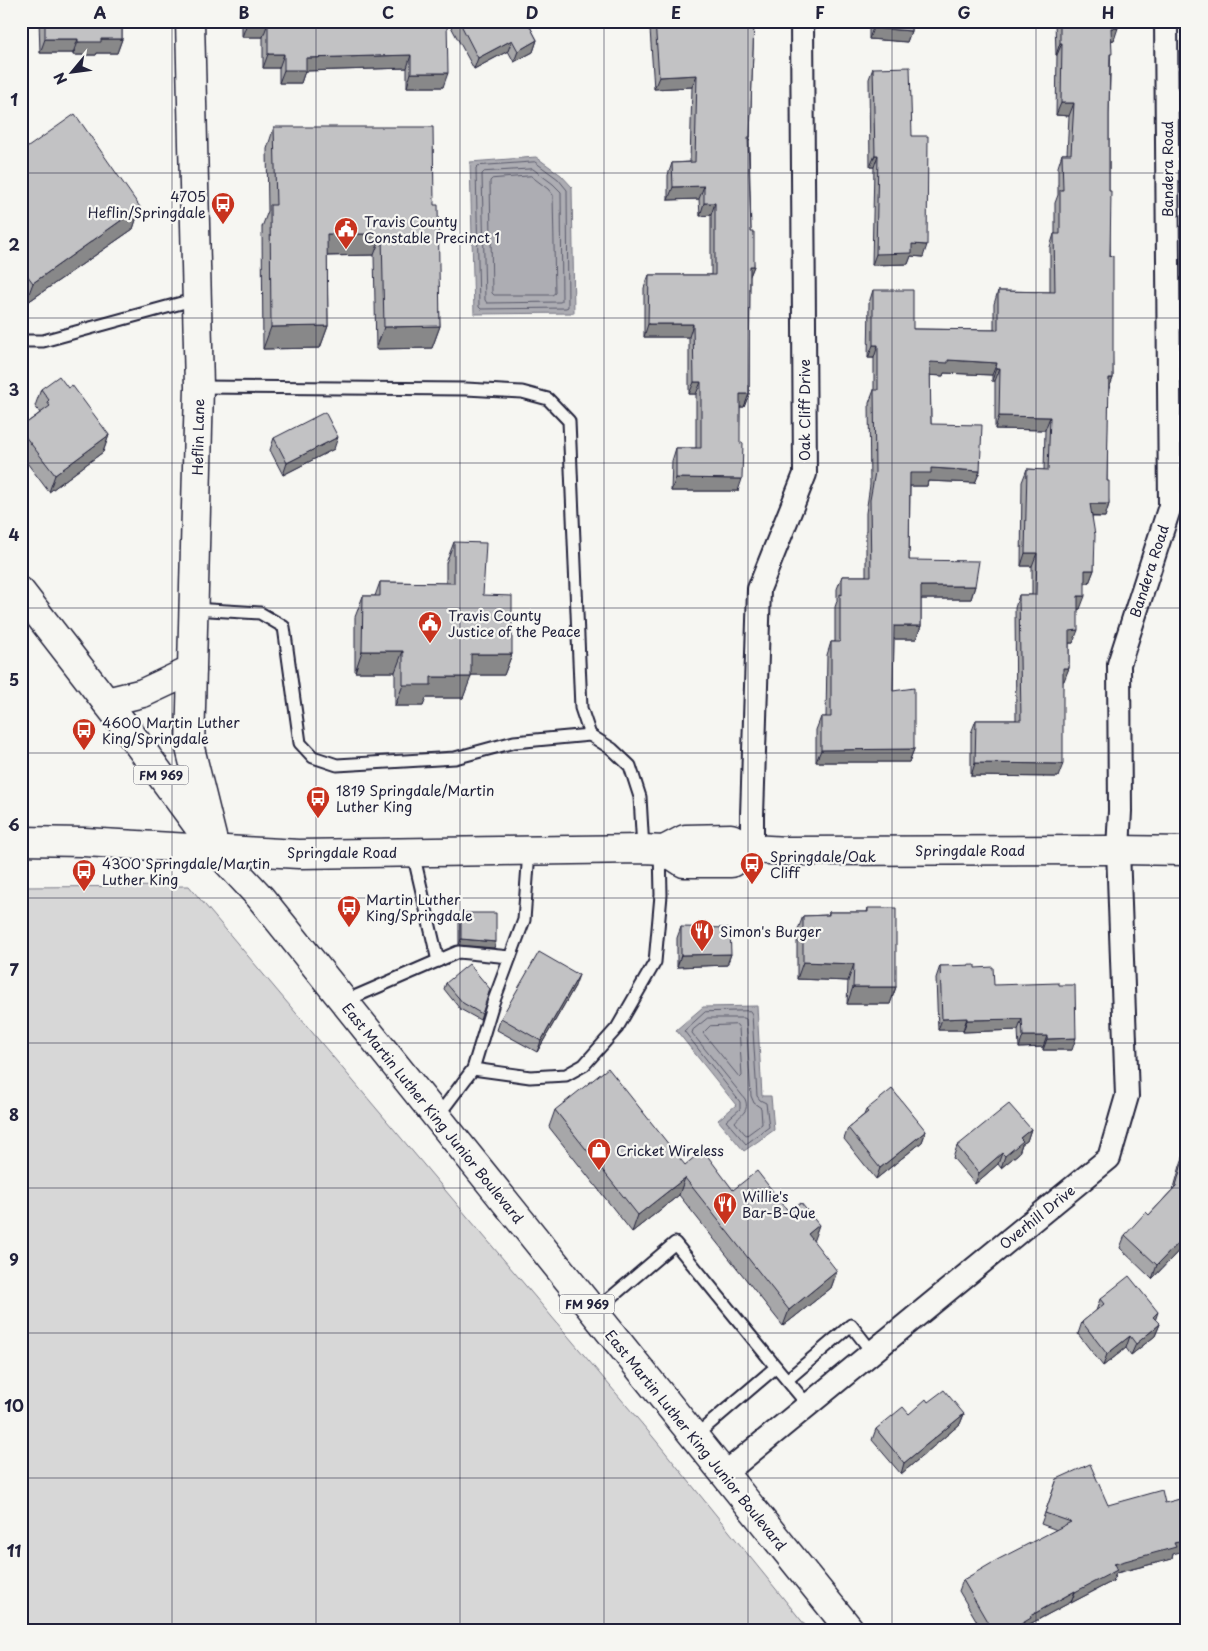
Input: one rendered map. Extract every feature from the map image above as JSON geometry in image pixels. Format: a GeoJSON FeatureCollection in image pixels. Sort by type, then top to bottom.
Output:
{"type":"FeatureCollection","features":[{"type":"Feature","properties":{"kind":"main road","name":"Heflin Lane"},"geometry":{"type":"LineString","coordinates":[[190,21],[199,387],[190,748],[215,849]]}},
{"type":"Feature","properties":{"kind":"main road","name":"East Martin Luther King Junior Boulevard"},"geometry":{"type":"LineString","coordinates":[[21,592],[106,702],[215,849],[260,897],[850,1630]]}},
{"type":"Feature","properties":{"kind":"main road"},"geometry":{"type":"LineString","coordinates":[[106,702],[143,694],[192,670]]}},
{"type":"Feature","properties":{"kind":"main road","name":"Springdale Road"},"geometry":{"type":"LineString","coordinates":[[21,842],[84,842],[299,854],[656,850],[685,839],[731,838],[752,849],[787,851],[1187,851]]}},
{"type":"Feature","properties":{"kind":"street","name":"Oak Cliff Drive"},"geometry":{"type":"LineString","coordinates":[[752,849],[759,589],[805,474],[802,21]]}},
{"type":"Feature","properties":{"kind":"street","name":"Bandera Road"},"geometry":{"type":"LineString","coordinates":[[1118,850],[1120,811],[1118,664],[1170,506],[1166,21]]}},
{"type":"Feature","properties":{"kind":"street","name":"Overhill Drive"},"geometry":{"type":"LineString","coordinates":[[724,1474],[1108,1158],[1127,1096],[1118,850]]}},
{"type":"Feature","properties":{"kind":"lane"},"geometry":{"type":"LineString","coordinates":[[21,341],[43,341],[196,299]]}},
{"type":"Feature","properties":{"kind":"lane"},"geometry":{"type":"LineString","coordinates":[[199,387],[466,389],[522,392],[548,399],[569,420],[581,708],[590,735]]}},
{"type":"Feature","properties":{"kind":"lane"},"geometry":{"type":"LineString","coordinates":[[193,609],[260,613],[284,626],[300,743],[313,757],[337,765],[455,758],[514,742],[590,735],[612,749],[630,766],[656,850],[661,895],[655,962],[618,1028],[584,1065],[566,1075],[530,1077],[473,1069]]}},
{"type":"Feature","properties":{"kind":"lane"},"geometry":{"type":"LineString","coordinates":[[436,1117],[473,1069],[493,1003],[524,920],[529,851]]}},
{"type":"Feature","properties":{"kind":"lane"},"geometry":{"type":"LineString","coordinates":[[413,852],[438,961]]}},
{"type":"Feature","properties":{"kind":"lane"},"geometry":{"type":"LineString","coordinates":[[344,1001],[458,952],[510,957]]}},
{"type":"Feature","properties":{"kind":"lane"},"geometry":{"type":"LineString","coordinates":[[594,1312],[675,1243],[807,1404]]}},
{"type":"Feature","properties":{"kind":"lane"},"geometry":{"type":"LineString","coordinates":[[787,1380],[851,1325],[872,1352]]}},
{"type":"Feature","properties":{"kind":"lane"},"geometry":{"type":"LineString","coordinates":[[694,1437],[776,1367]]}},
{"type":"Feature","properties":{"kind":"shaded area"},"geometry":{"type":"Polygon","coordinates":[[[189,886],[653,1437],[809,1630],[21,1630],[21,887],[189,886]]]}},
{"type":"Feature","properties":{"kind":"water"},"geometry":{"type":"Polygon","coordinates":[[[536,157],[561,175],[572,187],[574,313],[474,314],[470,162],[536,157]]]}},
{"type":"Feature","properties":{"kind":"water"},"geometry":{"type":"Polygon","coordinates":[[[757,1006],[762,1096],[771,1096],[774,1130],[744,1151],[718,1120],[736,1105],[676,1030],[703,1007],[757,1006]]]}},
{"type":"Feature","properties":{"kind":"building"},"geometry":{"type":"Polygon","coordinates":[[[45,21],[122,21],[122,39],[101,39],[101,42],[78,42],[78,39],[45,39],[45,21]]]}},
{"type":"Feature","properties":{"kind":"building"},"geometry":{"type":"Polygon","coordinates":[[[247,21],[447,21],[448,73],[411,73],[411,55],[306,58],[306,70],[284,70],[284,54],[268,54],[268,23],[247,23],[247,21]]]}},
{"type":"Feature","properties":{"kind":"building"},"geometry":{"type":"Polygon","coordinates":[[[459,21],[527,21],[537,40],[518,51],[512,40],[478,58],[459,21]]]}},
{"type":"Feature","properties":{"kind":"building"},"geometry":{"type":"Polygon","coordinates":[[[655,21],[754,21],[750,137],[748,137],[751,232],[754,232],[754,266],[750,266],[749,394],[740,394],[740,443],[743,443],[742,479],[676,478],[676,448],[701,448],[701,382],[694,382],[693,324],[648,324],[649,275],[715,275],[715,203],[704,203],[704,186],[673,187],[672,163],[695,162],[697,75],[659,77],[655,21]]]}},
{"type":"Feature","properties":{"kind":"building"},"geometry":{"type":"Polygon","coordinates":[[[873,21],[911,21],[911,31],[873,28],[873,21]]]}},
{"type":"Feature","properties":{"kind":"building"},"geometry":{"type":"Polygon","coordinates":[[[1060,21],[1118,21],[1118,28],[1111,28],[1112,54],[1110,54],[1109,191],[1111,191],[1110,256],[1113,256],[1113,378],[1109,378],[1107,481],[1109,481],[1109,504],[1090,504],[1095,535],[1094,570],[1085,570],[1085,596],[1078,596],[1078,630],[1069,631],[1069,668],[1063,668],[1063,764],[975,763],[976,720],[1021,720],[1019,595],[1036,595],[1037,553],[1025,553],[1027,469],[1048,470],[1050,417],[999,416],[1000,368],[996,368],[997,363],[948,360],[948,363],[930,362],[931,424],[982,425],[980,471],[931,468],[931,473],[910,473],[909,560],[979,561],[975,586],[921,586],[921,626],[894,626],[893,691],[914,688],[914,749],[821,750],[821,717],[831,717],[831,642],[840,642],[842,576],[871,576],[870,500],[875,472],[874,390],[878,390],[878,345],[873,345],[873,290],[913,290],[913,329],[998,330],[998,291],[1055,292],[1054,234],[1060,234],[1060,190],[1063,190],[1062,154],[1071,154],[1074,103],[1061,103],[1062,43],[1060,43],[1060,21]]]}},
{"type":"Feature","properties":{"kind":"building"},"geometry":{"type":"Polygon","coordinates":[[[910,67],[912,136],[928,136],[927,245],[912,244],[912,253],[876,254],[878,155],[875,155],[873,68],[910,67]]]}},
{"type":"Feature","properties":{"kind":"building"},"geometry":{"type":"Polygon","coordinates":[[[75,114],[140,207],[33,283],[21,267],[21,152],[75,114]]]}},
{"type":"Feature","properties":{"kind":"building","name":"Travis County Constable Precinct 1"},"geometry":{"type":"Polygon","coordinates":[[[274,127],[433,127],[434,205],[438,205],[440,326],[384,327],[382,234],[327,234],[328,326],[271,327],[270,205],[276,205],[274,127]]]}},
{"type":"Feature","properties":{"kind":"building"},"geometry":{"type":"Polygon","coordinates":[[[59,376],[68,388],[72,385],[109,435],[55,475],[21,431],[21,427],[50,406],[47,402],[49,400],[41,389],[59,376]]]}},
{"type":"Feature","properties":{"kind":"building"},"geometry":{"type":"Polygon","coordinates":[[[325,412],[338,437],[287,463],[274,438],[325,412]]]}},
{"type":"Feature","properties":{"kind":"building","name":"Travis County Justice of the Peace"},"geometry":{"type":"Polygon","coordinates":[[[454,542],[486,543],[483,595],[512,596],[512,654],[471,654],[471,677],[431,677],[431,685],[403,685],[403,651],[362,651],[363,596],[380,596],[380,582],[454,583],[454,542]]]}},
{"type":"Feature","properties":{"kind":"building"},"geometry":{"type":"Polygon","coordinates":[[[868,908],[896,908],[896,987],[853,987],[854,964],[803,962],[803,916],[829,915],[829,912],[868,912],[868,908]]]}},
{"type":"Feature","properties":{"kind":"building"},"geometry":{"type":"Polygon","coordinates":[[[461,913],[496,913],[496,942],[461,939],[461,913]]]}},
{"type":"Feature","properties":{"kind":"building"},"geometry":{"type":"Polygon","coordinates":[[[681,927],[730,928],[731,954],[681,955],[681,927]]]}},
{"type":"Feature","properties":{"kind":"building"},"geometry":{"type":"Polygon","coordinates":[[[539,952],[579,975],[541,1041],[501,1018],[539,952]]]}},
{"type":"Feature","properties":{"kind":"building"},"geometry":{"type":"Polygon","coordinates":[[[469,964],[490,989],[482,1014],[463,1003],[446,983],[469,964]]]}},
{"type":"Feature","properties":{"kind":"building"},"geometry":{"type":"Polygon","coordinates":[[[975,965],[975,968],[993,967],[994,985],[1059,983],[1059,985],[1075,985],[1076,1038],[1047,1039],[1047,1036],[1023,1036],[1022,1019],[942,1019],[940,966],[975,965]]]}},
{"type":"Feature","properties":{"kind":"building"},"geometry":{"type":"Polygon","coordinates":[[[608,1068],[685,1165],[703,1150],[733,1190],[757,1171],[789,1212],[801,1203],[819,1225],[808,1234],[837,1271],[789,1310],[685,1178],[638,1215],[555,1110],[608,1068]]]}},
{"type":"Feature","properties":{"kind":"building"},"geometry":{"type":"Polygon","coordinates":[[[892,1089],[926,1131],[880,1168],[848,1128],[868,1112],[866,1110],[892,1089]]]}},
{"type":"Feature","properties":{"kind":"building"},"geometry":{"type":"Polygon","coordinates":[[[1009,1104],[1031,1129],[1020,1138],[1023,1141],[1005,1156],[1002,1153],[979,1173],[957,1146],[1009,1104]]]}},
{"type":"Feature","properties":{"kind":"building"},"geometry":{"type":"Polygon","coordinates":[[[1185,1152],[1187,1153],[1187,1234],[1157,1265],[1125,1235],[1146,1212],[1149,1215],[1176,1186],[1185,1152]]]}},
{"type":"Feature","properties":{"kind":"building"},"geometry":{"type":"Polygon","coordinates":[[[1129,1276],[1158,1312],[1153,1317],[1160,1324],[1136,1344],[1130,1336],[1107,1354],[1082,1322],[1104,1304],[1100,1299],[1129,1276]]]}},
{"type":"Feature","properties":{"kind":"building"},"geometry":{"type":"Polygon","coordinates":[[[944,1390],[964,1414],[904,1463],[876,1429],[903,1407],[909,1414],[926,1399],[928,1402],[944,1390]]]}},
{"type":"Feature","properties":{"kind":"building"},"geometry":{"type":"Polygon","coordinates":[[[1090,1464],[1108,1505],[1162,1490],[1165,1503],[1187,1497],[1187,1540],[1174,1543],[1176,1547],[1114,1564],[1117,1570],[1030,1616],[1031,1618],[1011,1630],[992,1630],[963,1580],[997,1560],[1071,1522],[1045,1513],[1057,1479],[1090,1464]]]}},
{"type":"Feature","properties":{"kind":"place","name":"4705 Heflin/Springdale"},"geometry":{"type":"Point","coordinates":[223,225]}},
{"type":"Feature","properties":{"kind":"place","name":"Travis County Constable Precinct 1"},"geometry":{"type":"Point","coordinates":[346,250]}},
{"type":"Feature","properties":{"kind":"place","name":"Travis County Justice of the Peace"},"geometry":{"type":"Point","coordinates":[430,644]}},
{"type":"Feature","properties":{"kind":"place","name":"4600 Martin Luther King/Springdale"},"geometry":{"type":"Point","coordinates":[84,751]}},
{"type":"Feature","properties":{"kind":"place","name":"1819 Springdale/Martin Luther King"},"geometry":{"type":"Point","coordinates":[318,819]}},
{"type":"Feature","properties":{"kind":"place","name":"Springdale/Oak Cliff"},"geometry":{"type":"Point","coordinates":[752,885]}},
{"type":"Feature","properties":{"kind":"place","name":"4300 Springdale/Martin Luther King"},"geometry":{"type":"Point","coordinates":[84,892]}},
{"type":"Feature","properties":{"kind":"place","name":"Martin Luther King/Springdale"},"geometry":{"type":"Point","coordinates":[349,928]}},
{"type":"Feature","properties":{"kind":"place","name":"Simon's Burger"},"geometry":{"type":"Point","coordinates":[702,952]}},
{"type":"Feature","properties":{"kind":"place","name":"Cricket Wireless"},"geometry":{"type":"Point","coordinates":[599,1171]}},
{"type":"Feature","properties":{"kind":"place","name":"Willie's Bar-B-Que"},"geometry":{"type":"Point","coordinates":[725,1225]}}]}
